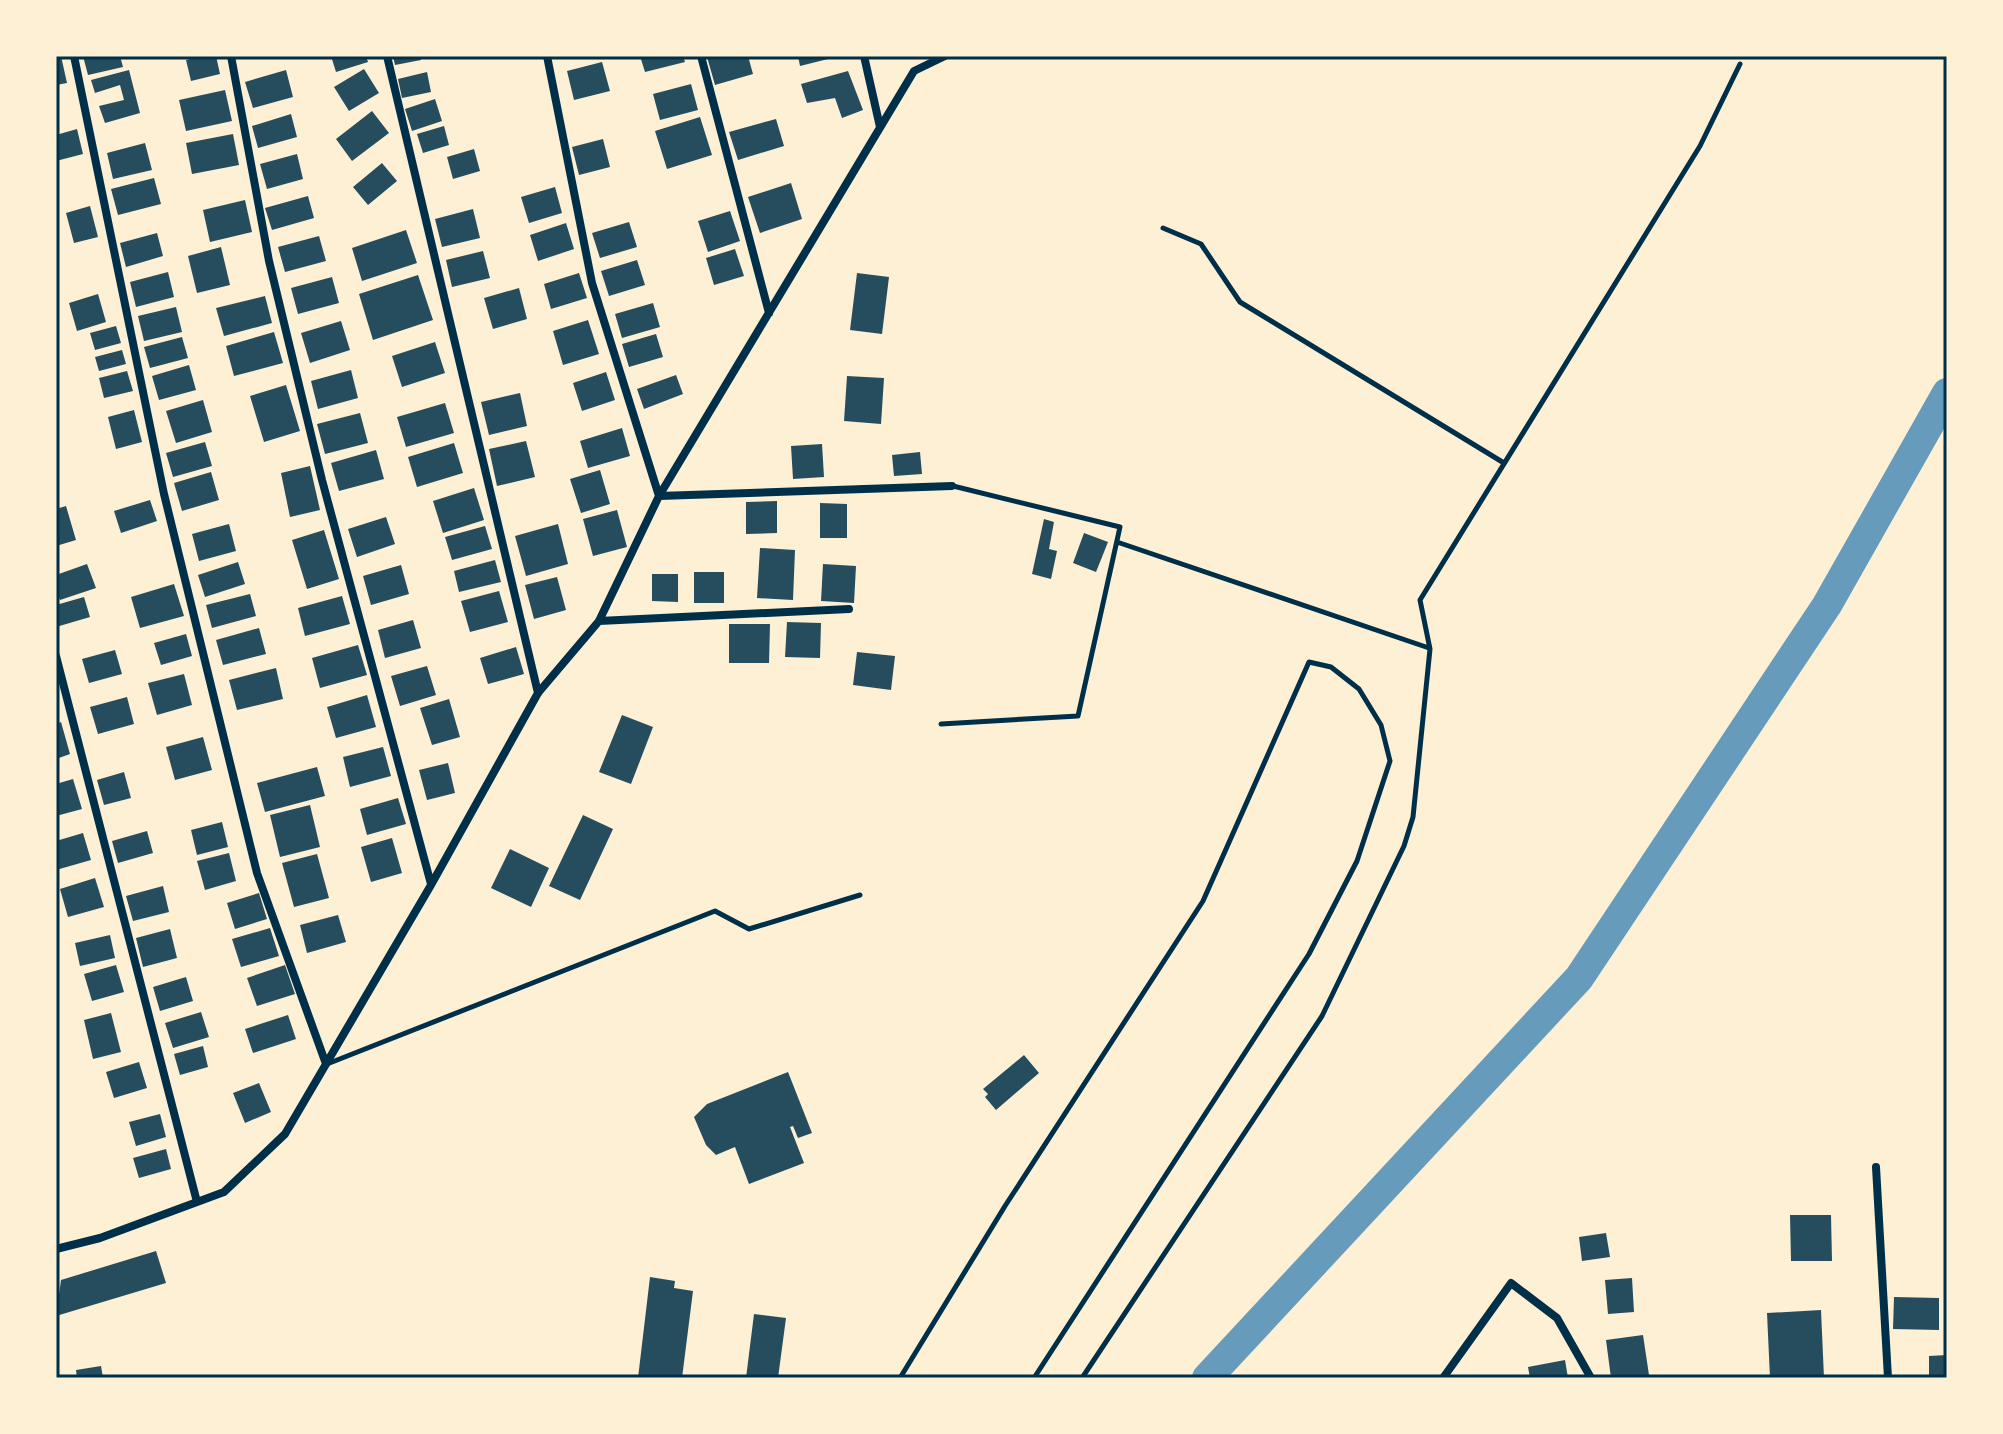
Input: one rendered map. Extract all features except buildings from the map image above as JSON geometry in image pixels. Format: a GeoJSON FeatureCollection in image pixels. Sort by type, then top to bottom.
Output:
{"type":"FeatureCollection","features":[{"type":"Feature","properties":{"kind":"street"},"geometry":{"type":"LineString","coordinates":[[74,56],[164,494],[257,873],[326,1064]]}},
{"type":"Feature","properties":{"kind":"street"},"geometry":{"type":"LineString","coordinates":[[231,56],[269,261],[322,480],[431,885]]}},
{"type":"Feature","properties":{"kind":"street"},"geometry":{"type":"LineString","coordinates":[[387,56],[538,693]]}},
{"type":"Feature","properties":{"kind":"street"},"geometry":{"type":"LineString","coordinates":[[547,56],[592,283],[659,496]]}},
{"type":"Feature","properties":{"kind":"street"},"geometry":{"type":"LineString","coordinates":[[701,56],[769,313]]}},
{"type":"Feature","properties":{"kind":"street"},"geometry":{"type":"LineString","coordinates":[[864,56],[880,128]]}},
{"type":"Feature","properties":{"kind":"street"},"geometry":{"type":"LineString","coordinates":[[56,1249],[100,1238],[224,1192],[285,1134],[431,885],[538,693],[599,621],[659,496],[914,71],[945,56]]}},
{"type":"Feature","properties":{"kind":"street"},"geometry":{"type":"LineString","coordinates":[[659,496],[952,486]]}},
{"type":"Feature","properties":{"kind":"street"},"geometry":{"type":"LineString","coordinates":[[599,621],[849,609]]}},
{"type":"Feature","properties":{"kind":"street"},"geometry":{"type":"LineString","coordinates":[[56,656],[197,1202]]}},
{"type":"Feature","properties":{"kind":"street"},"geometry":{"type":"LineString","coordinates":[[1876,1167],[1888,1378]]}},
{"type":"Feature","properties":{"kind":"street"},"geometry":{"type":"LineString","coordinates":[[1443,1378],[1511,1283],[1557,1318],[1591,1378]]}},
{"type":"Feature","properties":{"kind":"lane"},"geometry":{"type":"LineString","coordinates":[[1082,1378],[1322,1016],[1404,846],[1413,817],[1430,649],[1420,600],[1700,146],[1740,64]]}},
{"type":"Feature","properties":{"kind":"lane"},"geometry":{"type":"LineString","coordinates":[[1163,228],[1201,244],[1240,302],[1504,463]]}},
{"type":"Feature","properties":{"kind":"lane"},"geometry":{"type":"LineString","coordinates":[[941,724],[1078,716],[1120,527],[952,486]]}},
{"type":"Feature","properties":{"kind":"lane"},"geometry":{"type":"LineString","coordinates":[[1116,542],[1430,649]]}},
{"type":"Feature","properties":{"kind":"lane"},"geometry":{"type":"LineString","coordinates":[[900,1378],[1005,1206],[1203,901],[1309,662],[1331,667],[1359,689],[1381,725],[1390,761],[1357,861],[1309,954],[1034,1378]]}},
{"type":"Feature","properties":{"kind":"lane"},"geometry":{"type":"LineString","coordinates":[[326,1064],[715,911],[749,929],[860,895]]}},
{"type":"Feature","properties":{"kind":"waterway"},"geometry":{"type":"LineString","coordinates":[[1207,1378],[1579,978],[1827,605],[1947,393]]}}]}
